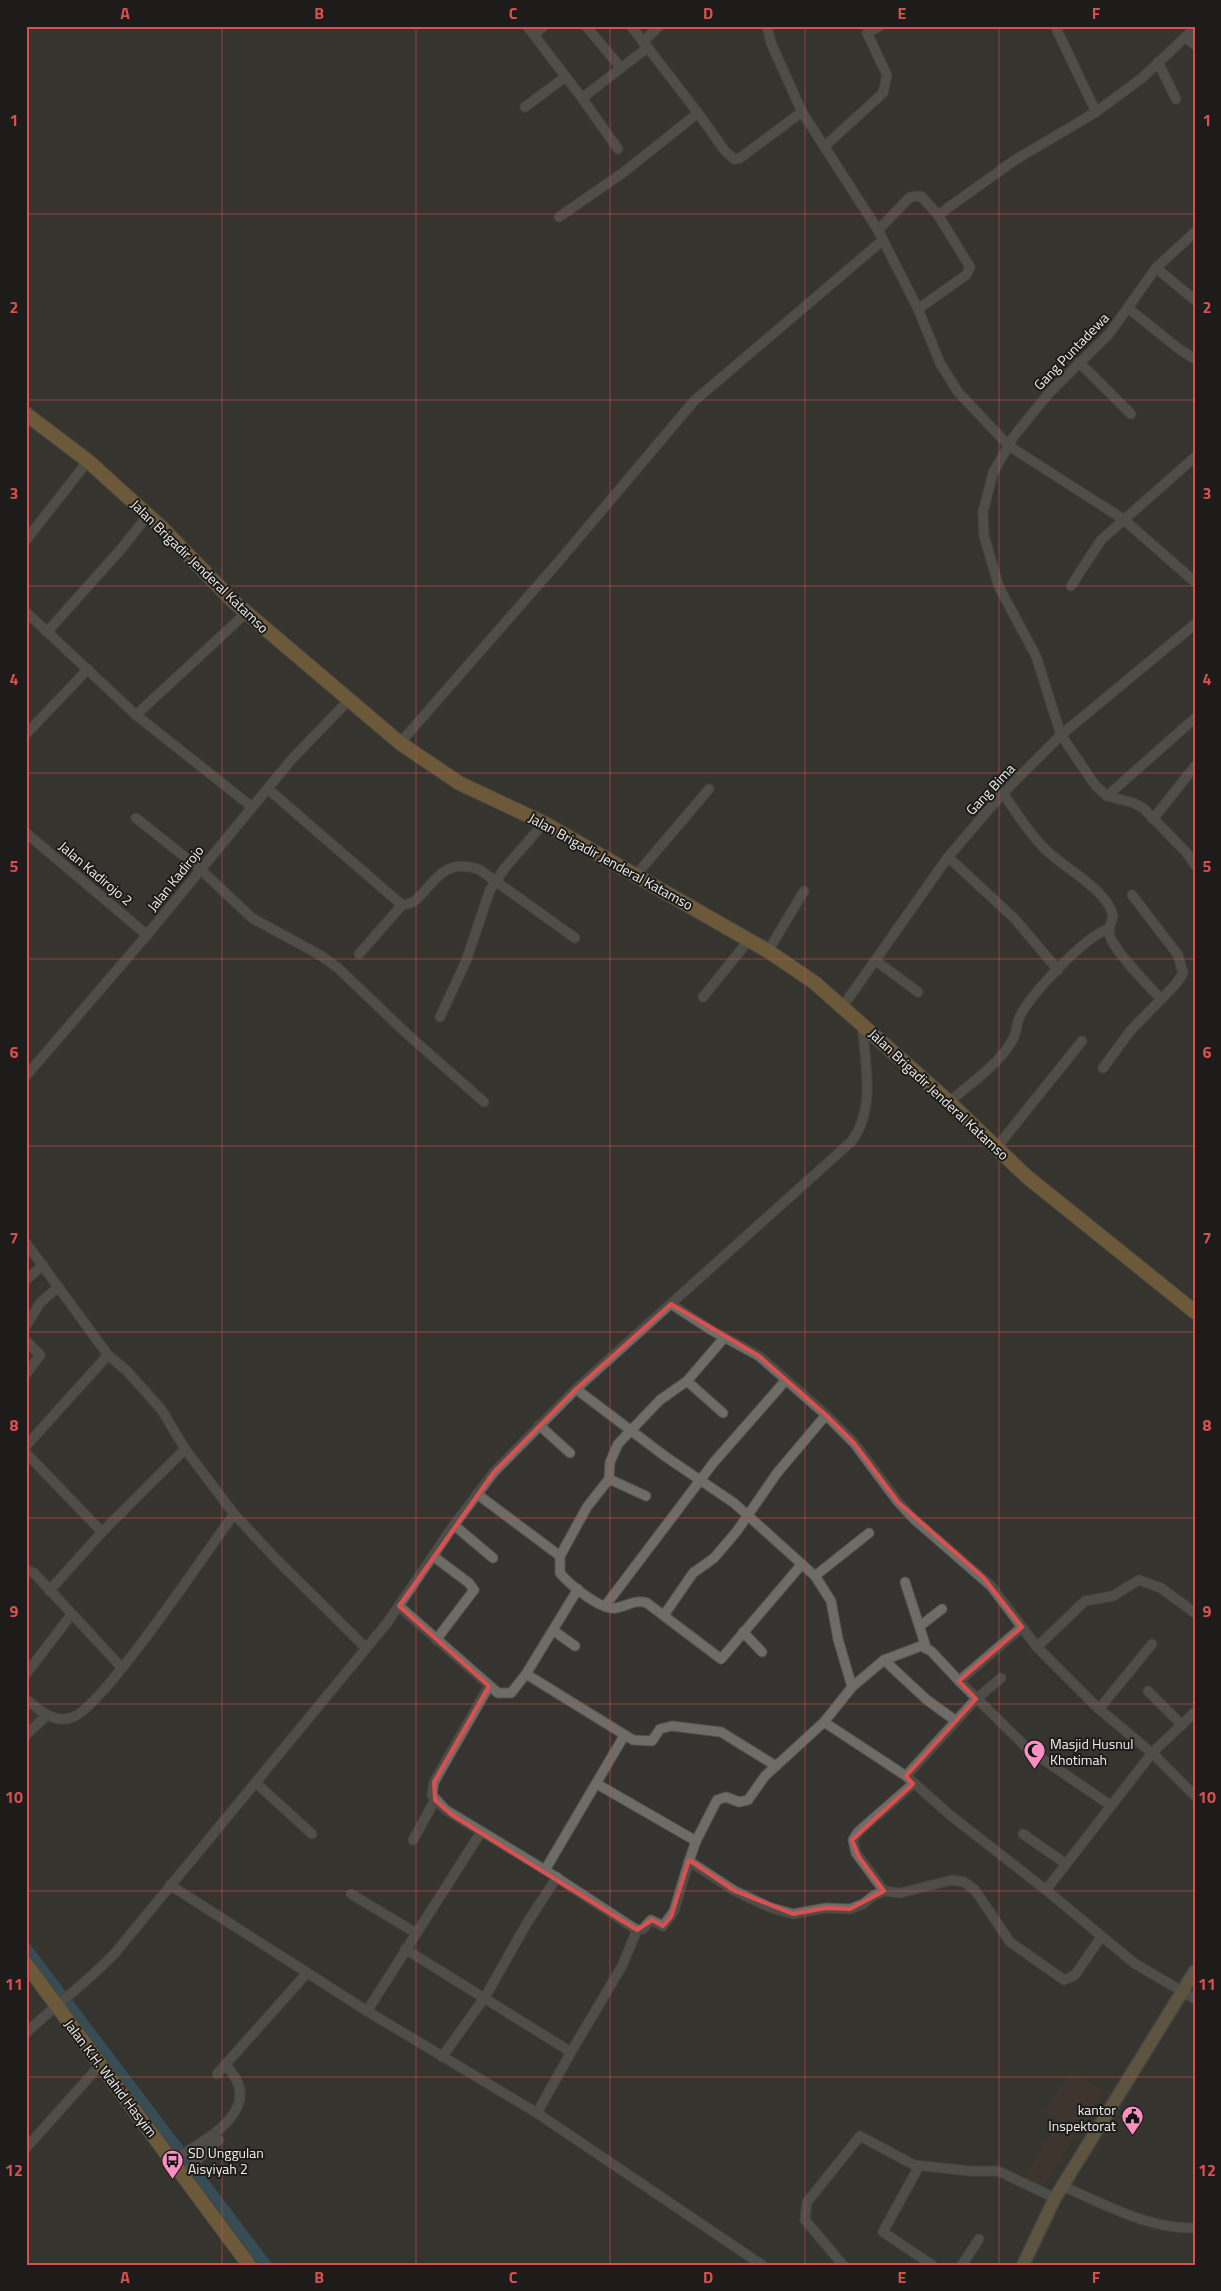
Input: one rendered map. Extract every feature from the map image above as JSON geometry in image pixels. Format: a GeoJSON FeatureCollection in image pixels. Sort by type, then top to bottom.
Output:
{"type":"FeatureCollection","features":[{"type":"Feature","properties":{"kind":"main road","name":"Jalan Brigadir Jenderal Katamso"},"geometry":{"type":"LineString","coordinates":[[26,414],[88,461],[148,515],[246,613],[400,743],[459,783],[544,823],[768,951],[815,983],[949,1102],[1026,1176],[1195,1312]]}},
{"type":"Feature","properties":{"kind":"main road","name":"Jalan K.H. Wahid Hasyim"},"geometry":{"type":"LineString","coordinates":[[26,1964],[60,2001],[101,2064],[177,2157],[249,2265]]}},
{"type":"Feature","properties":{"kind":"main road"},"geometry":{"type":"LineString","coordinates":[[1023,2265],[1062,2186],[1195,1971]]}},
{"type":"Feature","properties":{"kind":"street"},"geometry":{"type":"LineString","coordinates":[[527,26],[618,149]]}},
{"type":"Feature","properties":{"kind":"street"},"geometry":{"type":"LineString","coordinates":[[534,35],[544,26]]}},
{"type":"Feature","properties":{"kind":"street"},"geometry":{"type":"LineString","coordinates":[[586,26],[621,68]]}},
{"type":"Feature","properties":{"kind":"street"},"geometry":{"type":"LineString","coordinates":[[631,26],[725,151],[734,159],[740,158],[802,112]]}},
{"type":"Feature","properties":{"kind":"street"},"geometry":{"type":"LineString","coordinates":[[582,98],[621,68],[645,45],[659,26]]}},
{"type":"Feature","properties":{"kind":"street"},"geometry":{"type":"LineString","coordinates":[[767,26],[770,42],[802,112],[878,230],[918,309],[932,347],[947,377],[970,407],[1009,446],[1123,519],[1195,582]]}},
{"type":"Feature","properties":{"kind":"street"},"geometry":{"type":"LineString","coordinates":[[825,146],[883,93],[887,75],[865,30],[880,26]]}},
{"type":"Feature","properties":{"kind":"street"},"geometry":{"type":"LineString","coordinates":[[1055,26],[1096,112]]}},
{"type":"Feature","properties":{"kind":"street"},"geometry":{"type":"LineString","coordinates":[[938,215],[1015,160],[1096,112],[1142,78],[1195,28]]}},
{"type":"Feature","properties":{"kind":"street"},"geometry":{"type":"LineString","coordinates":[[1185,37],[1195,45]]}},
{"type":"Feature","properties":{"kind":"street"},"geometry":{"type":"LineString","coordinates":[[1158,62],[1176,99]]}},
{"type":"Feature","properties":{"kind":"street"},"geometry":{"type":"LineString","coordinates":[[525,107],[565,77]]}},
{"type":"Feature","properties":{"kind":"street"},"geometry":{"type":"LineString","coordinates":[[558,217],[624,172],[698,113]]}},
{"type":"Feature","properties":{"kind":"street"},"geometry":{"type":"LineString","coordinates":[[878,230],[910,197],[922,196],[938,215],[970,267],[966,275],[918,309]]}},
{"type":"Feature","properties":{"kind":"street","name":"Gang Puntadewa"},"geometry":{"type":"LineString","coordinates":[[1107,796],[1095,785],[1062,735],[1036,656],[999,587],[984,536],[983,512],[989,484],[1009,446],[1040,403],[1109,334],[1156,268],[1195,232]]}},
{"type":"Feature","properties":{"kind":"street"},"geometry":{"type":"LineString","coordinates":[[400,743],[560,560],[694,401],[883,240]]}},
{"type":"Feature","properties":{"kind":"street"},"geometry":{"type":"LineString","coordinates":[[1156,268],[1195,300]]}},
{"type":"Feature","properties":{"kind":"street"},"geometry":{"type":"LineString","coordinates":[[1128,308],[1179,349],[1195,359]]}},
{"type":"Feature","properties":{"kind":"street"},"geometry":{"type":"LineString","coordinates":[[1079,362],[1131,414]]}},
{"type":"Feature","properties":{"kind":"street"},"geometry":{"type":"LineString","coordinates":[[1071,586],[1101,540],[1195,457]]}},
{"type":"Feature","properties":{"kind":"street"},"geometry":{"type":"LineString","coordinates":[[26,540],[88,461]]}},
{"type":"Feature","properties":{"kind":"street"},"geometry":{"type":"LineString","coordinates":[[47,632],[122,548],[148,515]]}},
{"type":"Feature","properties":{"kind":"street"},"geometry":{"type":"LineString","coordinates":[[136,715],[246,613]]}},
{"type":"Feature","properties":{"kind":"street"},"geometry":{"type":"LineString","coordinates":[[28,617],[88,669],[136,715],[252,807]]}},
{"type":"Feature","properties":{"kind":"street","name":"Gang Bima"},"geometry":{"type":"LineString","coordinates":[[843,1006],[948,857],[1003,793],[1062,735],[1128,678],[1194,626]]}},
{"type":"Feature","properties":{"kind":"street"},"geometry":{"type":"LineString","coordinates":[[26,734],[88,669]]}},
{"type":"Feature","properties":{"kind":"street","name":"Jalan Kadirojo"},"geometry":{"type":"LineString","coordinates":[[26,1076],[147,935],[252,807],[307,743],[348,700]]}},
{"type":"Feature","properties":{"kind":"street"},"geometry":{"type":"LineString","coordinates":[[1107,796],[1195,718]]}},
{"type":"Feature","properties":{"kind":"street"},"geometry":{"type":"LineString","coordinates":[[1153,819],[1195,766]]}},
{"type":"Feature","properties":{"kind":"street"},"geometry":{"type":"LineString","coordinates":[[268,789],[402,905]]}},
{"type":"Feature","properties":{"kind":"street"},"geometry":{"type":"LineString","coordinates":[[636,875],[709,789]]}},
{"type":"Feature","properties":{"kind":"street"},"geometry":{"type":"LineString","coordinates":[[1003,793],[1040,845],[1061,863],[1087,881],[1108,905],[1114,916],[1109,929],[1111,938],[1140,977],[1160,998]]}},
{"type":"Feature","properties":{"kind":"street"},"geometry":{"type":"LineString","coordinates":[[1107,796],[1134,803],[1143,808],[1186,852],[1195,865]]}},
{"type":"Feature","properties":{"kind":"street"},"geometry":{"type":"LineString","coordinates":[[136,818],[200,869],[252,918],[320,955],[338,968],[406,1034],[484,1102]]}},
{"type":"Feature","properties":{"kind":"street"},"geometry":{"type":"LineString","coordinates":[[440,1017],[466,961],[490,890],[495,881],[544,823]]}},
{"type":"Feature","properties":{"kind":"street","name":"Jalan Kadirojo 2"},"geometry":{"type":"LineString","coordinates":[[26,833],[147,935]]}},
{"type":"Feature","properties":{"kind":"street"},"geometry":{"type":"LineString","coordinates":[[948,857],[1014,918],[1058,970]]}},
{"type":"Feature","properties":{"kind":"street"},"geometry":{"type":"LineString","coordinates":[[359,954],[402,905],[412,901],[446,870],[453,866],[470,866],[495,881],[575,938]]}},
{"type":"Feature","properties":{"kind":"street"},"geometry":{"type":"LineString","coordinates":[[768,951],[804,891]]}},
{"type":"Feature","properties":{"kind":"street"},"geometry":{"type":"LineString","coordinates":[[1103,1068],[1131,1030],[1178,981],[1183,973],[1178,955],[1132,895]]}},
{"type":"Feature","properties":{"kind":"street"},"geometry":{"type":"LineString","coordinates":[[949,1102],[998,1058],[1012,1042],[1020,1015],[1058,970],[1086,942],[1098,933],[1109,929]]}},
{"type":"Feature","properties":{"kind":"street"},"geometry":{"type":"LineString","coordinates":[[704,997],[749,940]]}},
{"type":"Feature","properties":{"kind":"street"},"geometry":{"type":"LineString","coordinates":[[876,961],[918,992]]}},
{"type":"Feature","properties":{"kind":"street"},"geometry":{"type":"LineString","coordinates":[[26,2033],[115,1953],[366,1648],[399,1606],[477,1494],[539,1425],[576,1389],[844,1150],[858,1133],[866,1106],[862,1023]]}},
{"type":"Feature","properties":{"kind":"street"},"geometry":{"type":"LineString","coordinates":[[997,1147],[1082,1041]]}},
{"type":"Feature","properties":{"kind":"street"},"geometry":{"type":"LineString","coordinates":[[26,1243],[108,1355],[127,1370],[156,1402],[185,1449],[234,1514],[276,1559],[366,1648]]}},
{"type":"Feature","properties":{"kind":"street"},"geometry":{"type":"LineString","coordinates":[[26,1280],[43,1266]]}},
{"type":"Feature","properties":{"kind":"street"},"geometry":{"type":"LineString","coordinates":[[26,1326],[40,1303],[58,1287]]}},
{"type":"Feature","properties":{"kind":"street"},"geometry":{"type":"LineString","coordinates":[[671,1304],[724,1338],[760,1356],[826,1415],[854,1443],[898,1502],[914,1519],[983,1577],[1006,1603],[1037,1646],[1099,1709],[1152,1753],[1195,1796]]}},
{"type":"Feature","properties":{"kind":"street"},"geometry":{"type":"LineString","coordinates":[[724,1338],[687,1381],[660,1400],[618,1444],[612,1456],[609,1479],[587,1507],[560,1556],[560,1573],[578,1589],[605,1606],[616,1608],[643,1601],[720,1658],[723,1658],[802,1564]]}},
{"type":"Feature","properties":{"kind":"street"},"geometry":{"type":"LineString","coordinates":[[26,1341],[40,1355],[26,1374]]}},
{"type":"Feature","properties":{"kind":"street"},"geometry":{"type":"LineString","coordinates":[[26,1446],[108,1355]]}},
{"type":"Feature","properties":{"kind":"street"},"geometry":{"type":"LineString","coordinates":[[605,1606],[714,1462],[786,1380]]}},
{"type":"Feature","properties":{"kind":"street"},"geometry":{"type":"LineString","coordinates":[[687,1381],[722,1413]]}},
{"type":"Feature","properties":{"kind":"street"},"geometry":{"type":"LineString","coordinates":[[576,1389],[630,1430],[734,1503],[815,1576],[830,1601],[852,1687]]}},
{"type":"Feature","properties":{"kind":"street"},"geometry":{"type":"LineString","coordinates":[[664,1615],[693,1573],[714,1558],[748,1516],[777,1473],[826,1415]]}},
{"type":"Feature","properties":{"kind":"street"},"geometry":{"type":"LineString","coordinates":[[539,1425],[570,1453]]}},
{"type":"Feature","properties":{"kind":"street"},"geometry":{"type":"LineString","coordinates":[[49,1591],[102,1532],[185,1449]]}},
{"type":"Feature","properties":{"kind":"street"},"geometry":{"type":"LineString","coordinates":[[26,1453],[102,1532]]}},
{"type":"Feature","properties":{"kind":"street"},"geometry":{"type":"LineString","coordinates":[[609,1479],[646,1496]]}},
{"type":"Feature","properties":{"kind":"street"},"geometry":{"type":"LineString","coordinates":[[477,1494],[560,1556]]}},
{"type":"Feature","properties":{"kind":"street"},"geometry":{"type":"LineString","coordinates":[[26,1699],[46,1716],[66,1718],[78,1715],[91,1705],[122,1668],[234,1514]]}},
{"type":"Feature","properties":{"kind":"street"},"geometry":{"type":"LineString","coordinates":[[454,1525],[493,1558]]}},
{"type":"Feature","properties":{"kind":"street"},"geometry":{"type":"LineString","coordinates":[[815,1576],[869,1533]]}},
{"type":"Feature","properties":{"kind":"street"},"geometry":{"type":"LineString","coordinates":[[433,1556],[469,1583],[474,1590],[436,1640]]}},
{"type":"Feature","properties":{"kind":"street"},"geometry":{"type":"LineString","coordinates":[[26,1570],[34,1573],[122,1668]]}},
{"type":"Feature","properties":{"kind":"street"},"geometry":{"type":"LineString","coordinates":[[1037,1646],[1085,1601],[1113,1596],[1138,1580],[1161,1588],[1195,1613]]}},
{"type":"Feature","properties":{"kind":"street"},"geometry":{"type":"LineString","coordinates":[[905,1582],[926,1647],[1028,1749],[1110,1805]]}},
{"type":"Feature","properties":{"kind":"street"},"geometry":{"type":"LineString","coordinates":[[399,1606],[489,1686],[500,1694],[511,1693],[554,1631],[578,1589]]}},
{"type":"Feature","properties":{"kind":"street"},"geometry":{"type":"LineString","coordinates":[[920,1626],[942,1610]]}},
{"type":"Feature","properties":{"kind":"street"},"geometry":{"type":"LineString","coordinates":[[26,1674],[71,1615]]}},
{"type":"Feature","properties":{"kind":"street"},"geometry":{"type":"LineString","coordinates":[[959,1681],[1022,1627]]}},
{"type":"Feature","properties":{"kind":"street"},"geometry":{"type":"LineString","coordinates":[[554,1631],[575,1646]]}},
{"type":"Feature","properties":{"kind":"street"},"geometry":{"type":"LineString","coordinates":[[743,1632],[762,1652]]}},
{"type":"Feature","properties":{"kind":"street"},"geometry":{"type":"LineString","coordinates":[[1099,1709],[1152,1644]]}},
{"type":"Feature","properties":{"kind":"street"},"geometry":{"type":"LineString","coordinates":[[489,1686],[434,1782],[431,1792],[435,1800],[446,1810],[557,1877],[637,1930],[644,1929],[652,1920],[663,1926],[668,1922],[679,1898],[696,1840],[717,1800],[726,1797],[739,1802],[748,1800],[765,1776],[824,1722],[852,1687],[884,1660],[919,1646],[926,1647]]}},
{"type":"Feature","properties":{"kind":"street"},"geometry":{"type":"LineString","coordinates":[[884,1660],[927,1700],[956,1721]]}},
{"type":"Feature","properties":{"kind":"street"},"geometry":{"type":"LineString","coordinates":[[526,1674],[624,1736],[648,1742],[654,1740],[660,1729],[672,1726],[721,1732],[776,1766]]}},
{"type":"Feature","properties":{"kind":"street"},"geometry":{"type":"LineString","coordinates":[[906,1776],[976,1699],[1001,1678]]}},
{"type":"Feature","properties":{"kind":"street"},"geometry":{"type":"LineString","coordinates":[[1148,1691],[1182,1725]]}},
{"type":"Feature","properties":{"kind":"street"},"geometry":{"type":"LineString","coordinates":[[1046,1890],[1152,1753],[1195,1712]]}},
{"type":"Feature","properties":{"kind":"street"},"geometry":{"type":"LineString","coordinates":[[26,1735],[46,1716]]}},
{"type":"Feature","properties":{"kind":"street"},"geometry":{"type":"LineString","coordinates":[[824,1722],[906,1776],[913,1784],[998,1854],[1046,1890],[1134,1963],[1195,1999]]}},
{"type":"Feature","properties":{"kind":"street"},"geometry":{"type":"LineString","coordinates":[[545,1870],[624,1736]]}},
{"type":"Feature","properties":{"kind":"street"},"geometry":{"type":"LineString","coordinates":[[256,1783],[312,1834]]}},
{"type":"Feature","properties":{"kind":"street"},"geometry":{"type":"LineString","coordinates":[[597,1784],[696,1840]]}},
{"type":"Feature","properties":{"kind":"street"},"geometry":{"type":"LineString","coordinates":[[884,1891],[859,1857],[853,1840],[858,1832],[913,1784]]}},
{"type":"Feature","properties":{"kind":"street"},"geometry":{"type":"LineString","coordinates":[[413,1840],[435,1800]]}},
{"type":"Feature","properties":{"kind":"street"},"geometry":{"type":"LineString","coordinates":[[367,2011],[481,1832]]}},
{"type":"Feature","properties":{"kind":"street"},"geometry":{"type":"LineString","coordinates":[[1023,1834],[1066,1864]]}},
{"type":"Feature","properties":{"kind":"street"},"geometry":{"type":"LineString","coordinates":[[689,1861],[735,1890],[769,1907],[793,1914],[826,1908],[850,1909],[863,1904],[873,1896],[884,1891],[900,1893],[952,1880],[968,1884],[978,1893],[1010,1942],[1064,1980],[1075,1975],[1101,1937]]}},
{"type":"Feature","properties":{"kind":"street"},"geometry":{"type":"LineString","coordinates":[[442,2057],[486,1997],[530,1917],[557,1877]]}},
{"type":"Feature","properties":{"kind":"street"},"geometry":{"type":"LineString","coordinates":[[170,1885],[367,2011],[537,2113],[762,2265]]}},
{"type":"Feature","properties":{"kind":"street"},"geometry":{"type":"LineString","coordinates":[[351,1894],[416,1933]]}},
{"type":"Feature","properties":{"kind":"street"},"geometry":{"type":"LineString","coordinates":[[537,2113],[570,2052],[625,1961],[637,1930]]}},
{"type":"Feature","properties":{"kind":"street"},"geometry":{"type":"LineString","coordinates":[[405,1949],[486,1997],[570,2052]]}},
{"type":"Feature","properties":{"kind":"street"},"geometry":{"type":"LineString","coordinates":[[217,2074],[307,1973]]}},
{"type":"Feature","properties":{"kind":"street"},"geometry":{"type":"LineString","coordinates":[[26,2148],[101,2064]]}},
{"type":"Feature","properties":{"kind":"street"},"geometry":{"type":"LineString","coordinates":[[177,2157],[212,2135],[240,2102],[241,2087],[233,2073],[224,2065]]}},
{"type":"Feature","properties":{"kind":"street"},"geometry":{"type":"LineString","coordinates":[[843,2265],[805,2220],[807,2202],[860,2136],[900,2159],[919,2166],[970,2172],[998,2171],[1055,2198]]}},
{"type":"Feature","properties":{"kind":"street"},"geometry":{"type":"LineString","coordinates":[[186,2170],[219,2140]]}},
{"type":"Feature","properties":{"kind":"street"},"geometry":{"type":"LineString","coordinates":[[919,2166],[884,2232],[932,2265]]}},
{"type":"Feature","properties":{"kind":"street"},"geometry":{"type":"LineString","coordinates":[[1062,2186],[1140,2220],[1164,2226],[1195,2228]]}},
{"type":"Feature","properties":{"kind":"street"},"geometry":{"type":"LineString","coordinates":[[962,2265],[979,2239]]}},
{"type":"Feature","properties":{"kind":"highlighted area"},"geometry":{"type":"Polygon","coordinates":[[[671,1304],[759,1356],[826,1415],[854,1443],[898,1502],[983,1577],[1022,1627],[959,1681],[976,1699],[906,1776],[913,1784],[852,1840],[859,1857],[884,1891],[850,1909],[826,1908],[793,1914],[735,1891],[689,1860],[671,1917],[663,1926],[652,1920],[637,1930],[452,1815],[435,1800],[434,1782],[489,1686],[399,1606],[494,1472],[576,1389],[671,1304]]]}},
{"type":"Feature","properties":{"kind":"shaded area"},"geometry":{"type":"Polygon","coordinates":[[[26,1703],[42,1716],[26,1730],[26,1703]]]}},
{"type":"Feature","properties":{"kind":"shaded area"},"geometry":{"type":"Polygon","coordinates":[[[1071,2071],[1103,2092],[1041,2189],[1024,2178],[1060,2121],[1045,2111],[1071,2071]]]}},
{"type":"Feature","properties":{"kind":"waterway"},"geometry":{"type":"LineString","coordinates":[[26,1948],[266,2265]]}},
{"type":"Feature","properties":{"kind":"place","name":"Masjid Husnul Khotimah"},"geometry":{"type":"Point","coordinates":[1034,1770]}},
{"type":"Feature","properties":{"kind":"place","name":"kantor Inspektorat"},"geometry":{"type":"Point","coordinates":[1132,2136]}},
{"type":"Feature","properties":{"kind":"place","name":"SD Unggulan Aisyiyah 2"},"geometry":{"type":"Point","coordinates":[172,2179]}}]}
